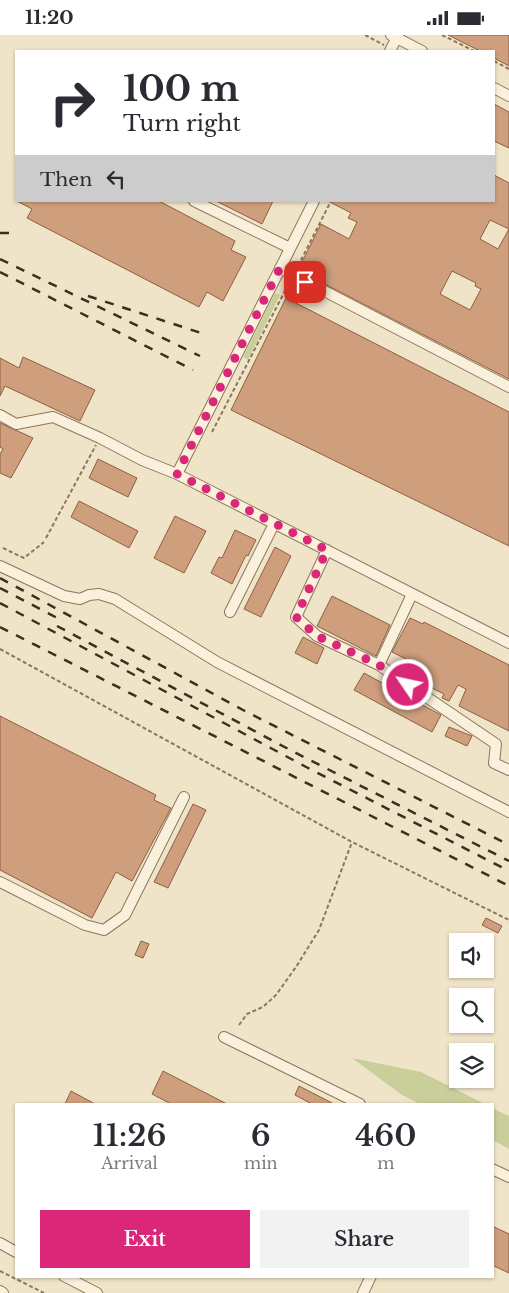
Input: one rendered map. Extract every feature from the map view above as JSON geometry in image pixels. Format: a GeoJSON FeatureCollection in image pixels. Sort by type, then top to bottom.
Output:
{"type":"FeatureCollection","features":[{"type":"Feature","properties":{"kind":"lane"},"geometry":{"type":"LineString","coordinates":[[391,50],[395,36],[420,50]]}},
{"type":"Feature","properties":{"kind":"lane"},"geometry":{"type":"LineString","coordinates":[[495,89],[509,96]]}},
{"type":"Feature","properties":{"kind":"lane"},"geometry":{"type":"LineString","coordinates":[[196,202],[290,249]]}},
{"type":"Feature","properties":{"kind":"lane"},"geometry":{"type":"LineString","coordinates":[[177,474],[314,202]]}},
{"type":"Feature","properties":{"kind":"lane"},"geometry":{"type":"LineString","coordinates":[[280,268],[509,387]]}},
{"type":"Feature","properties":{"kind":"lane"},"geometry":{"type":"LineString","coordinates":[[0,415],[16,424],[53,417],[100,438],[142,460],[177,474],[509,643]]}},
{"type":"Feature","properties":{"kind":"lane"},"geometry":{"type":"LineString","coordinates":[[230,612],[274,524]]}},
{"type":"Feature","properties":{"kind":"lane"},"geometry":{"type":"LineString","coordinates":[[327,550],[296,617],[317,636],[379,665],[496,744],[494,763],[509,770]]}},
{"type":"Feature","properties":{"kind":"lane"},"geometry":{"type":"LineString","coordinates":[[0,566],[64,596],[80,599],[89,595],[99,594],[116,599],[217,662],[509,812]]}},
{"type":"Feature","properties":{"kind":"lane"},"geometry":{"type":"LineString","coordinates":[[379,665],[412,594]]}},
{"type":"Feature","properties":{"kind":"lane"},"geometry":{"type":"LineString","coordinates":[[0,882],[85,925],[104,930],[125,915],[184,797]]}},
{"type":"Feature","properties":{"kind":"lane"},"geometry":{"type":"LineString","coordinates":[[224,1037],[358,1103]]}},
{"type":"Feature","properties":{"kind":"lane"},"geometry":{"type":"LineString","coordinates":[[494,1170],[509,1177]]}},
{"type":"Feature","properties":{"kind":"lane"},"geometry":{"type":"LineString","coordinates":[[0,1243],[15,1251]]}},
{"type":"Feature","properties":{"kind":"lane"},"geometry":{"type":"LineString","coordinates":[[68,1278],[97,1293]]}},
{"type":"Feature","properties":{"kind":"lane"},"geometry":{"type":"LineString","coordinates":[[362,1293],[370,1278]]}},
{"type":"Feature","properties":{"kind":"path"},"geometry":{"type":"LineString","coordinates":[[365,35],[391,50]]}},
{"type":"Feature","properties":{"kind":"path"},"geometry":{"type":"LineString","coordinates":[[442,35],[472,50]]}},
{"type":"Feature","properties":{"kind":"path"},"geometry":{"type":"LineString","coordinates":[[495,62],[509,69]]}},
{"type":"Feature","properties":{"kind":"path"},"geometry":{"type":"LineString","coordinates":[[212,432],[330,202]]}},
{"type":"Feature","properties":{"kind":"path"},"geometry":{"type":"LineString","coordinates":[[46,538],[100,438]]}},
{"type":"Feature","properties":{"kind":"path"},"geometry":{"type":"LineString","coordinates":[[3,548],[24,558],[44,542]]}},
{"type":"Feature","properties":{"kind":"path"},"geometry":{"type":"LineString","coordinates":[[0,649],[352,842],[509,919]]}},
{"type":"Feature","properties":{"kind":"path"},"geometry":{"type":"LineString","coordinates":[[239,1025],[247,1014],[263,1007],[276,995],[319,930],[352,842]]}},
{"type":"Feature","properties":{"kind":"path"},"geometry":{"type":"LineString","coordinates":[[0,1271],[44,1293]]}},
{"type":"Feature","properties":{"kind":"green space"},"geometry":{"type":"Polygon","coordinates":[[[275,293],[280,295],[248,360],[243,357],[275,293]]]}},
{"type":"Feature","properties":{"kind":"green space"},"geometry":{"type":"Polygon","coordinates":[[[352,1058],[421,1072],[449,1086],[449,1088],[453,1088],[483,1103],[418,1103],[402,1095],[352,1058]]]}},
{"type":"Feature","properties":{"kind":"green space"},"geometry":{"type":"Polygon","coordinates":[[[494,1109],[509,1116],[509,1149],[494,1141],[494,1109]]]}},
{"type":"Feature","properties":{"kind":"building"},"geometry":{"type":"Polygon","coordinates":[[[448,35],[509,35],[509,66],[495,59],[495,50],[478,50],[448,35]]]}},
{"type":"Feature","properties":{"kind":"building"},"geometry":{"type":"Polygon","coordinates":[[[495,105],[509,112],[509,148],[495,141],[495,105]]]}},
{"type":"Feature","properties":{"kind":"building"},"geometry":{"type":"Polygon","coordinates":[[[495,176],[509,183],[509,229],[509,379],[319,281],[322,275],[301,264],[321,224],[349,239],[357,222],[348,218],[351,213],[330,202],[495,202],[495,176]],[[490,220],[480,239],[498,249],[509,229],[490,220]],[[452,271],[440,294],[470,310],[481,289],[475,286],[476,283],[452,271]]]}},
{"type":"Feature","properties":{"kind":"building"},"geometry":{"type":"Polygon","coordinates":[[[19,202],[161,202],[235,241],[231,250],[246,257],[223,301],[207,292],[199,307],[27,218],[32,209],[19,202]]]}},
{"type":"Feature","properties":{"kind":"building"},"geometry":{"type":"Polygon","coordinates":[[[218,202],[273,202],[262,224],[218,202]]]}},
{"type":"Feature","properties":{"kind":"building"},"geometry":{"type":"Polygon","coordinates":[[[286,298],[509,412],[509,546],[231,410],[286,298]]]}},
{"type":"Feature","properties":{"kind":"building"},"geometry":{"type":"Polygon","coordinates":[[[23,357],[95,390],[80,421],[5,386],[0,396],[0,358],[19,368],[23,357]]]}},
{"type":"Feature","properties":{"kind":"building"},"geometry":{"type":"Polygon","coordinates":[[[0,423],[33,438],[11,478],[0,473],[0,454],[3,449],[0,447],[0,423]]]}},
{"type":"Feature","properties":{"kind":"building"},"geometry":{"type":"Polygon","coordinates":[[[98,459],[137,478],[128,497],[89,478],[98,459]]]}},
{"type":"Feature","properties":{"kind":"building"},"geometry":{"type":"Polygon","coordinates":[[[79,501],[138,531],[129,548],[71,517],[79,501]]]}},
{"type":"Feature","properties":{"kind":"building"},"geometry":{"type":"Polygon","coordinates":[[[175,516],[206,531],[184,573],[154,558],[175,516]]]}},
{"type":"Feature","properties":{"kind":"building"},"geometry":{"type":"Polygon","coordinates":[[[235,530],[256,540],[248,556],[246,555],[232,584],[211,573],[219,557],[222,558],[235,530]]]}},
{"type":"Feature","properties":{"kind":"building"},"geometry":{"type":"Polygon","coordinates":[[[275,547],[291,556],[261,617],[244,609],[275,547]]]}},
{"type":"Feature","properties":{"kind":"building"},"geometry":{"type":"Polygon","coordinates":[[[332,596],[390,625],[376,656],[317,626],[332,596]]]}},
{"type":"Feature","properties":{"kind":"building"},"geometry":{"type":"Polygon","coordinates":[[[410,618],[423,624],[424,622],[509,665],[509,731],[459,706],[466,689],[458,685],[449,701],[442,698],[444,694],[414,679],[415,676],[405,671],[410,661],[392,652],[410,618]]]}},
{"type":"Feature","properties":{"kind":"building"},"geometry":{"type":"Polygon","coordinates":[[[303,637],[324,648],[317,664],[295,653],[303,637]]]}},
{"type":"Feature","properties":{"kind":"building"},"geometry":{"type":"Polygon","coordinates":[[[364,673],[441,715],[432,732],[354,690],[364,673]]]}},
{"type":"Feature","properties":{"kind":"building"},"geometry":{"type":"Polygon","coordinates":[[[0,716],[156,795],[154,800],[171,808],[132,881],[116,872],[92,918],[0,870],[0,716]]]}},
{"type":"Feature","properties":{"kind":"building"},"geometry":{"type":"Polygon","coordinates":[[[449,727],[472,736],[467,746],[445,736],[449,727]]]}},
{"type":"Feature","properties":{"kind":"building"},"geometry":{"type":"Polygon","coordinates":[[[193,804],[206,810],[168,888],[154,882],[193,804]]]}},
{"type":"Feature","properties":{"kind":"building"},"geometry":{"type":"Polygon","coordinates":[[[486,918],[502,926],[498,933],[482,925],[486,918]]]}},
{"type":"Feature","properties":{"kind":"building"},"geometry":{"type":"Polygon","coordinates":[[[141,941],[149,944],[143,958],[135,955],[141,941]]]}},
{"type":"Feature","properties":{"kind":"building"},"geometry":{"type":"Polygon","coordinates":[[[163,1071],[225,1103],[169,1103],[152,1094],[163,1071]]]}},
{"type":"Feature","properties":{"kind":"building"},"geometry":{"type":"Polygon","coordinates":[[[299,1086],[332,1103],[310,1103],[295,1095],[299,1086]]]}},
{"type":"Feature","properties":{"kind":"building"},"geometry":{"type":"Polygon","coordinates":[[[71,1091],[93,1103],[65,1103],[71,1091]]]}},
{"type":"Feature","properties":{"kind":"building"},"geometry":{"type":"Polygon","coordinates":[[[494,1227],[509,1234],[509,1273],[494,1266],[494,1227]]]}},
{"type":"Feature","properties":{"kind":"railway"},"geometry":{"type":"LineString","coordinates":[[0,233],[10,233]]}},
{"type":"Feature","properties":{"kind":"railway"},"geometry":{"type":"LineString","coordinates":[[0,259],[200,356]]}},
{"type":"Feature","properties":{"kind":"railway"},"geometry":{"type":"LineString","coordinates":[[0,272],[193,370]]}},
{"type":"Feature","properties":{"kind":"railway"},"geometry":{"type":"LineString","coordinates":[[88,296],[201,333]]}},
{"type":"Feature","properties":{"kind":"railway"},"geometry":{"type":"LineString","coordinates":[[0,578],[243,710],[509,845]]}},
{"type":"Feature","properties":{"kind":"railway"},"geometry":{"type":"LineString","coordinates":[[0,588],[63,621]]}},
{"type":"Feature","properties":{"kind":"railway"},"geometry":{"type":"LineString","coordinates":[[0,603],[308,768],[509,871]]}},
{"type":"Feature","properties":{"kind":"railway"},"geometry":{"type":"LineString","coordinates":[[57,626],[294,752],[509,861]]}},
{"type":"Feature","properties":{"kind":"railway"},"geometry":{"type":"LineString","coordinates":[[0,627],[509,886]]}},
{"type":"Feature","properties":{"kind":"route"},"geometry":{"type":"LineString","coordinates":[[305,282],[280,268],[177,474],[327,550],[296,617],[317,636],[379,665],[408,685]]}}]}
